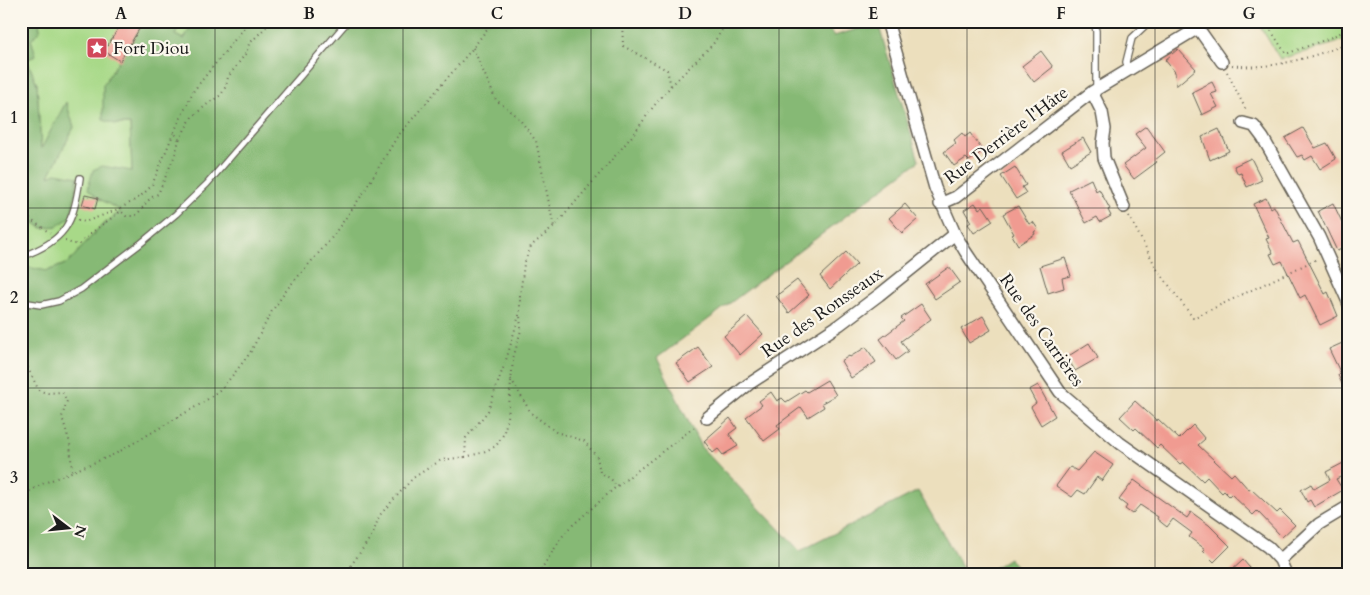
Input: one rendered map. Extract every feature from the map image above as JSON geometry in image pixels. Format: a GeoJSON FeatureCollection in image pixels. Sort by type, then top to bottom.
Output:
{"type":"FeatureCollection","features":[{"type":"Feature","properties":{"kind":"street","name":"Rue des Carrières"},"geometry":{"type":"LineString","coordinates":[[887,21],[940,204],[955,234],[1060,392],[1120,443],[1268,547],[1282,569]]}},
{"type":"Feature","properties":{"kind":"street","name":"Rue Derrière l'Hâte"},"geometry":{"type":"LineString","coordinates":[[940,204],[956,198],[1094,91],[1198,25],[1222,62]]}},
{"type":"Feature","properties":{"kind":"street","name":"Rue Derrière l'Hâte"},"geometry":{"type":"LineString","coordinates":[[1094,91],[1102,112],[1105,129],[1103,143],[1104,158],[1124,207]]}},
{"type":"Feature","properties":{"kind":"street"},"geometry":{"type":"LineString","coordinates":[[1248,124],[1263,138],[1327,254],[1349,304]]}},
{"type":"Feature","properties":{"kind":"street","name":"Rue des Ronsseaux"},"geometry":{"type":"LineString","coordinates":[[707,418],[749,384],[847,319],[955,234]]}},
{"type":"Feature","properties":{"kind":"street"},"geometry":{"type":"LineString","coordinates":[[1282,569],[1319,524],[1349,506]]}},
{"type":"Feature","properties":{"kind":"lane"},"geometry":{"type":"LineString","coordinates":[[21,302],[41,305],[59,301],[81,289],[176,214],[207,184],[348,21]]}},
{"type":"Feature","properties":{"kind":"lane"},"geometry":{"type":"LineString","coordinates":[[1094,21],[1096,31],[1094,91]]}},
{"type":"Feature","properties":{"kind":"lane"},"geometry":{"type":"LineString","coordinates":[[1128,70],[1126,62],[1132,38],[1150,21]]}},
{"type":"Feature","properties":{"kind":"lane"},"geometry":{"type":"LineString","coordinates":[[21,257],[45,247],[58,237],[72,217],[80,178]]}},
{"type":"Feature","properties":{"kind":"path"},"geometry":{"type":"LineString","coordinates":[[72,217],[85,222],[118,209],[149,188],[194,90],[250,21]]}},
{"type":"Feature","properties":{"kind":"path"},"geometry":{"type":"LineString","coordinates":[[118,209],[126,216],[135,216],[142,209],[147,199],[158,194],[175,155],[179,140],[192,118],[210,102],[221,96],[228,77],[246,53],[249,44],[272,21]]}},
{"type":"Feature","properties":{"kind":"path"},"geometry":{"type":"LineString","coordinates":[[21,496],[42,484],[115,454],[204,402],[222,388],[250,352],[268,318],[288,288],[330,240],[362,194],[397,137],[493,21]]}},
{"type":"Feature","properties":{"kind":"path"},"geometry":{"type":"LineString","coordinates":[[622,21],[623,46],[667,70],[671,86]]}},
{"type":"Feature","properties":{"kind":"path"},"geometry":{"type":"LineString","coordinates":[[345,574],[372,534],[378,516],[412,478],[441,460],[482,453],[496,446],[503,435],[508,418],[513,358],[521,330],[520,296],[524,264],[531,246],[554,227],[633,135],[671,86],[714,44],[722,30],[733,21]]}},
{"type":"Feature","properties":{"kind":"path"},"geometry":{"type":"LineString","coordinates":[[1276,21],[1268,26],[1286,54],[1349,29]]}},
{"type":"Feature","properties":{"kind":"path"},"geometry":{"type":"LineString","coordinates":[[1222,62],[1251,67],[1273,65],[1322,53],[1349,43]]}},
{"type":"Feature","properties":{"kind":"path"},"geometry":{"type":"LineString","coordinates":[[472,48],[496,100],[517,116],[536,140],[554,227]]}},
{"type":"Feature","properties":{"kind":"path"},"geometry":{"type":"LineString","coordinates":[[1222,62],[1248,124]]}},
{"type":"Feature","properties":{"kind":"path"},"geometry":{"type":"LineString","coordinates":[[174,132],[179,140]]}},
{"type":"Feature","properties":{"kind":"path"},"geometry":{"type":"LineString","coordinates":[[1124,207],[1157,269],[1193,318],[1327,254]]}},
{"type":"Feature","properties":{"kind":"path"},"geometry":{"type":"LineString","coordinates":[[21,213],[58,237],[73,244],[80,244],[89,233],[98,229],[121,211]]}},
{"type":"Feature","properties":{"kind":"path"},"geometry":{"type":"LineString","coordinates":[[465,457],[466,438],[488,411],[520,312]]}},
{"type":"Feature","properties":{"kind":"path"},"geometry":{"type":"LineString","coordinates":[[21,354],[39,391],[48,393],[62,392],[67,401],[62,416],[70,443],[72,471]]}},
{"type":"Feature","properties":{"kind":"path"},"geometry":{"type":"LineString","coordinates":[[511,379],[531,413],[556,432],[584,441],[596,457],[600,472],[611,479],[616,487]]}},
{"type":"Feature","properties":{"kind":"path"},"geometry":{"type":"LineString","coordinates":[[531,574],[538,574],[566,531],[616,487],[707,418]]}},
{"type":"Feature","properties":{"kind":"green space"},"geometry":{"type":"Polygon","coordinates":[[[21,21],[39,21],[40,31],[31,39],[36,55],[27,60],[37,84],[41,149],[66,102],[74,127],[49,176],[56,173],[78,177],[71,217],[57,226],[42,228],[25,215],[21,200],[21,21]]]}},
{"type":"Feature","properties":{"kind":"green space"},"geometry":{"type":"Polygon","coordinates":[[[39,21],[144,21],[103,85],[115,124],[130,124],[132,171],[98,198],[121,211],[98,229],[68,263],[47,271],[21,266],[21,200],[25,215],[42,228],[57,226],[48,177],[74,127],[66,103],[41,150],[37,84],[27,60],[31,39],[40,31],[39,21]]]}},
{"type":"Feature","properties":{"kind":"green space"},"geometry":{"type":"Polygon","coordinates":[[[144,21],[182,21],[175,35],[184,39],[194,21],[822,21],[834,36],[878,23],[919,161],[657,358],[701,447],[800,551],[918,491],[966,574],[21,574],[21,266],[47,271],[68,263],[98,229],[121,211],[98,198],[88,189],[93,170],[102,166],[132,171],[130,124],[115,124],[103,120],[103,85],[144,21]]]}},
{"type":"Feature","properties":{"kind":"green space"},"geometry":{"type":"Polygon","coordinates":[[[182,21],[194,21],[184,39],[175,35],[182,21]]]}},
{"type":"Feature","properties":{"kind":"green space"},"geometry":{"type":"Polygon","coordinates":[[[1257,21],[1349,21],[1349,37],[1336,43],[1280,59],[1257,21]]]}},
{"type":"Feature","properties":{"kind":"green space"},"geometry":{"type":"Polygon","coordinates":[[[1009,558],[1024,574],[985,574],[1009,558]]]}},
{"type":"Feature","properties":{"kind":"building"},"geometry":{"type":"Polygon","coordinates":[[[123,21],[144,21],[120,61],[104,51],[123,21]]]}},
{"type":"Feature","properties":{"kind":"building"},"geometry":{"type":"Polygon","coordinates":[[[1178,49],[1196,69],[1176,86],[1175,72],[1165,60],[1178,49]]]}},
{"type":"Feature","properties":{"kind":"building"},"geometry":{"type":"Polygon","coordinates":[[[1041,51],[1053,67],[1034,82],[1022,66],[1041,51]]]}},
{"type":"Feature","properties":{"kind":"building"},"geometry":{"type":"Polygon","coordinates":[[[1212,82],[1217,92],[1211,94],[1218,107],[1202,115],[1192,92],[1212,82]]]}},
{"type":"Feature","properties":{"kind":"building"},"geometry":{"type":"Polygon","coordinates":[[[1146,126],[1165,152],[1155,160],[1157,162],[1134,179],[1123,165],[1146,148],[1135,134],[1146,126]]]}},
{"type":"Feature","properties":{"kind":"building"},"geometry":{"type":"Polygon","coordinates":[[[1303,128],[1315,148],[1327,143],[1336,159],[1320,169],[1312,156],[1305,160],[1302,155],[1297,157],[1285,138],[1303,128]]]}},
{"type":"Feature","properties":{"kind":"building"},"geometry":{"type":"Polygon","coordinates":[[[1219,129],[1229,151],[1210,160],[1202,137],[1219,129]]]}},
{"type":"Feature","properties":{"kind":"building"},"geometry":{"type":"Polygon","coordinates":[[[962,133],[965,137],[970,133],[983,151],[969,161],[966,158],[954,166],[944,152],[956,143],[954,140],[962,133]]]}},
{"type":"Feature","properties":{"kind":"building"},"geometry":{"type":"Polygon","coordinates":[[[1083,138],[1091,152],[1070,165],[1062,151],[1083,138]]]}},
{"type":"Feature","properties":{"kind":"building"},"geometry":{"type":"Polygon","coordinates":[[[1251,158],[1262,180],[1247,187],[1241,173],[1238,174],[1234,166],[1251,158]]]}},
{"type":"Feature","properties":{"kind":"building"},"geometry":{"type":"Polygon","coordinates":[[[1015,167],[1026,185],[1022,187],[1026,193],[1016,199],[1001,176],[1015,167]]]}},
{"type":"Feature","properties":{"kind":"building"},"geometry":{"type":"Polygon","coordinates":[[[1091,179],[1096,191],[1099,189],[1110,209],[1108,210],[1111,216],[1100,222],[1097,217],[1086,223],[1069,190],[1091,179]]]}},
{"type":"Feature","properties":{"kind":"building"},"geometry":{"type":"Polygon","coordinates":[[[85,195],[98,198],[95,209],[82,205],[85,195]]]}},
{"type":"Feature","properties":{"kind":"building"},"geometry":{"type":"Polygon","coordinates":[[[1266,198],[1271,208],[1274,206],[1293,243],[1298,241],[1325,294],[1328,292],[1338,316],[1320,325],[1305,295],[1300,298],[1282,261],[1275,264],[1270,254],[1273,253],[1266,239],[1269,238],[1253,204],[1266,198]]]}},
{"type":"Feature","properties":{"kind":"building"},"geometry":{"type":"Polygon","coordinates":[[[975,203],[979,209],[983,206],[993,221],[974,233],[968,224],[971,222],[964,210],[975,203]]]}},
{"type":"Feature","properties":{"kind":"building"},"geometry":{"type":"Polygon","coordinates":[[[1333,203],[1349,237],[1349,246],[1337,251],[1318,211],[1333,203]]]}},
{"type":"Feature","properties":{"kind":"building"},"geometry":{"type":"Polygon","coordinates":[[[905,204],[918,219],[902,233],[889,218],[905,204]]]}},
{"type":"Feature","properties":{"kind":"building"},"geometry":{"type":"Polygon","coordinates":[[[1018,206],[1029,224],[1033,222],[1038,229],[1034,232],[1035,234],[1018,245],[1003,214],[1018,206]]]}},
{"type":"Feature","properties":{"kind":"building"},"geometry":{"type":"Polygon","coordinates":[[[846,252],[857,264],[830,289],[820,276],[846,252]]]}},
{"type":"Feature","properties":{"kind":"building"},"geometry":{"type":"Polygon","coordinates":[[[1065,258],[1071,276],[1062,278],[1064,288],[1048,293],[1040,266],[1065,258]]]}},
{"type":"Feature","properties":{"kind":"building"},"geometry":{"type":"Polygon","coordinates":[[[949,267],[960,282],[935,299],[925,284],[949,267]]]}},
{"type":"Feature","properties":{"kind":"building"},"geometry":{"type":"Polygon","coordinates":[[[797,280],[809,295],[789,313],[776,296],[797,280]]]}},
{"type":"Feature","properties":{"kind":"building"},"geometry":{"type":"Polygon","coordinates":[[[921,304],[931,319],[901,341],[908,351],[896,360],[880,339],[904,321],[901,318],[921,304]]]}},
{"type":"Feature","properties":{"kind":"building"},"geometry":{"type":"Polygon","coordinates":[[[747,316],[763,334],[740,355],[724,336],[747,316]]]}},
{"type":"Feature","properties":{"kind":"building"},"geometry":{"type":"Polygon","coordinates":[[[983,316],[991,330],[969,343],[961,329],[983,316]]]}},
{"type":"Feature","properties":{"kind":"building"},"geometry":{"type":"Polygon","coordinates":[[[1349,340],[1349,399],[1338,375],[1341,374],[1329,349],[1349,340]]]}},
{"type":"Feature","properties":{"kind":"building"},"geometry":{"type":"Polygon","coordinates":[[[1089,343],[1098,358],[1075,371],[1067,357],[1089,343]]]}},
{"type":"Feature","properties":{"kind":"building"},"geometry":{"type":"Polygon","coordinates":[[[698,347],[713,367],[690,382],[676,363],[698,347]]]}},
{"type":"Feature","properties":{"kind":"building"},"geometry":{"type":"Polygon","coordinates":[[[866,347],[876,362],[851,378],[841,361],[866,347]]]}},
{"type":"Feature","properties":{"kind":"building"},"geometry":{"type":"Polygon","coordinates":[[[827,380],[836,395],[822,403],[824,407],[808,417],[801,407],[777,425],[780,429],[764,441],[746,417],[762,405],[759,401],[771,392],[777,401],[782,398],[786,402],[805,390],[807,392],[827,380]]]}},
{"type":"Feature","properties":{"kind":"building"},"geometry":{"type":"Polygon","coordinates":[[[1038,385],[1055,416],[1041,425],[1031,407],[1036,403],[1029,390],[1038,385]]]}},
{"type":"Feature","properties":{"kind":"building"},"geometry":{"type":"Polygon","coordinates":[[[1135,401],[1179,439],[1193,425],[1205,439],[1198,445],[1231,476],[1234,473],[1249,490],[1251,489],[1277,513],[1280,510],[1295,525],[1282,537],[1257,511],[1253,515],[1231,494],[1229,496],[1224,491],[1222,493],[1207,477],[1203,481],[1183,462],[1180,464],[1160,445],[1157,448],[1136,428],[1134,430],[1120,417],[1135,401]]]}},
{"type":"Feature","properties":{"kind":"building"},"geometry":{"type":"Polygon","coordinates":[[[730,418],[737,428],[729,434],[738,446],[723,455],[718,449],[713,453],[704,441],[730,418]]]}},
{"type":"Feature","properties":{"kind":"building"},"geometry":{"type":"Polygon","coordinates":[[[1094,452],[1113,465],[1102,481],[1097,477],[1085,494],[1078,490],[1072,497],[1056,486],[1070,467],[1077,471],[1094,452]]]}},
{"type":"Feature","properties":{"kind":"building"},"geometry":{"type":"Polygon","coordinates":[[[1349,460],[1349,473],[1336,479],[1343,490],[1314,507],[1310,500],[1307,502],[1301,490],[1311,484],[1314,489],[1330,480],[1326,472],[1349,460]]]}},
{"type":"Feature","properties":{"kind":"building"},"geometry":{"type":"Polygon","coordinates":[[[1134,480],[1187,518],[1191,512],[1209,525],[1230,546],[1214,562],[1203,551],[1205,549],[1189,537],[1192,533],[1173,519],[1167,527],[1157,519],[1158,517],[1140,505],[1132,514],[1125,509],[1127,506],[1119,500],[1134,480]]]}},
{"type":"Feature","properties":{"kind":"building"},"geometry":{"type":"Polygon","coordinates":[[[1243,560],[1255,574],[1228,574],[1243,560]]]}},
{"type":"Feature","properties":{"kind":"place","name":"Fort Diou"},"geometry":{"type":"Point","coordinates":[97,48]}}]}
